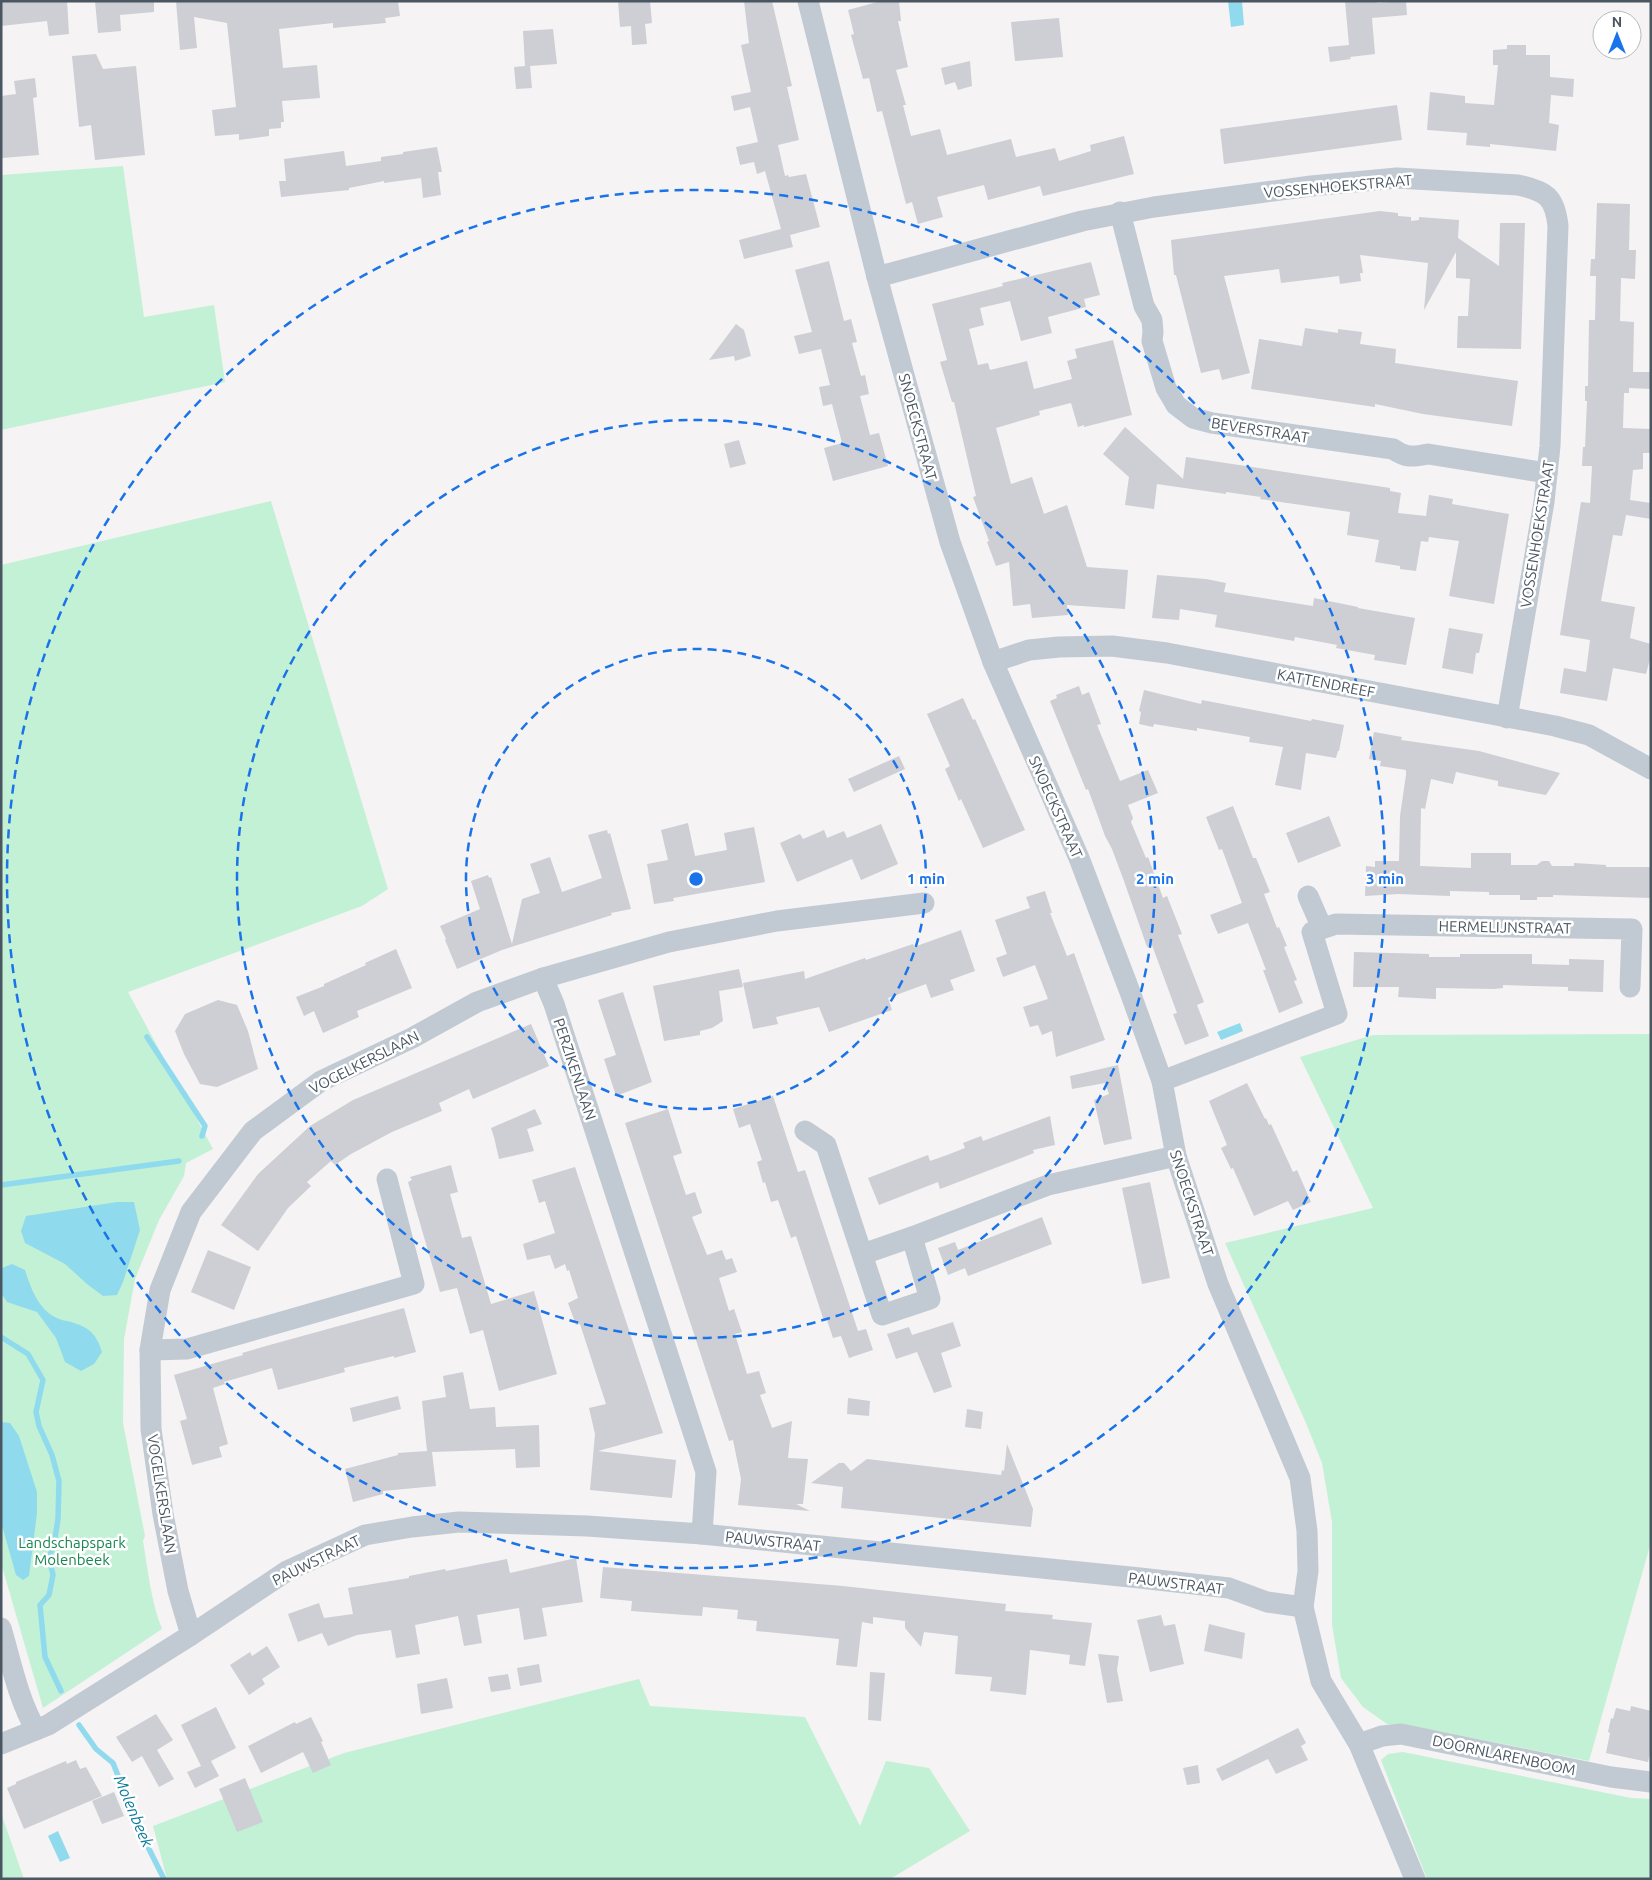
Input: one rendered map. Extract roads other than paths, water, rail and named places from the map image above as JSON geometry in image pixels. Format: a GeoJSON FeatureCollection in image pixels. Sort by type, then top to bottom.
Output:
{"type":"FeatureCollection","features":[{"type":"Feature","properties":{"kind":"street","name":"SNOECKSTRAAT"},"geometry":{"type":"LineString","coordinates":[[808,1],[877,277],[950,542],[993,662],[1079,858],[1162,1081],[1176,1156],[1218,1284],[1300,1478],[1307,1531],[1308,1571],[1303,1607]]}},
{"type":"Feature","properties":{"kind":"street","name":"VOSSENHOEKSTRAAT"},"geometry":{"type":"LineString","coordinates":[[877,277],[1120,212],[1311,186],[1397,178],[1518,185],[1538,189],[1550,198],[1557,213],[1558,226],[1550,446],[1544,502],[1507,718]]}},
{"type":"Feature","properties":{"kind":"street","name":"BEVERSTRAAT"},"geometry":{"type":"LineString","coordinates":[[1120,212],[1144,306],[1152,320],[1154,332],[1152,341],[1166,388],[1176,405],[1193,418],[1212,423],[1393,449],[1402,456],[1416,457],[1428,454],[1547,473]]}},
{"type":"Feature","properties":{"kind":"street","name":"KATTENDREEF"},"geometry":{"type":"LineString","coordinates":[[993,662],[1028,650],[1059,647],[1112,646],[1167,653],[1555,726],[1589,735],[1651,769]]}},
{"type":"Feature","properties":{"kind":"street"},"geometry":{"type":"LineString","coordinates":[[1162,1081],[1337,1014],[1312,932],[1322,928],[1308,896]]}},
{"type":"Feature","properties":{"kind":"street"},"geometry":{"type":"LineString","coordinates":[[543,978],[668,942],[777,921],[924,903]]}},
{"type":"Feature","properties":{"kind":"street","name":"HERMELIJNSTRAAT"},"geometry":{"type":"LineString","coordinates":[[1322,928],[1336,924],[1632,929],[1630,986]]}},
{"type":"Feature","properties":{"kind":"street","name":"VOGELKERSLAAN"},"geometry":{"type":"LineString","coordinates":[[191,1635],[178,1591],[163,1514],[151,1428],[150,1350],[160,1290],[191,1212],[253,1131],[321,1081],[412,1038],[477,1002],[543,978]]}},
{"type":"Feature","properties":{"kind":"street","name":"PERZIKENLAAN"},"geometry":{"type":"LineString","coordinates":[[543,978],[554,1004],[706,1472],[702,1534]]}},
{"type":"Feature","properties":{"kind":"street"},"geometry":{"type":"LineString","coordinates":[[805,1131],[826,1145],[882,1314],[930,1299],[912,1237]]}},
{"type":"Feature","properties":{"kind":"street"},"geometry":{"type":"LineString","coordinates":[[863,1254],[1048,1185],[1176,1156]]}},
{"type":"Feature","properties":{"kind":"street"},"geometry":{"type":"LineString","coordinates":[[150,1350],[187,1349],[414,1284],[387,1179]]}},
{"type":"Feature","properties":{"kind":"street","name":"PAUWSTRAAT"},"geometry":{"type":"LineString","coordinates":[[1,1744],[48,1725],[191,1635],[287,1571],[366,1535],[412,1527],[459,1522],[586,1526],[702,1534],[1140,1578],[1229,1588],[1267,1602],[1303,1607]]}},
{"type":"Feature","properties":{"kind":"street"},"geometry":{"type":"LineString","coordinates":[[1303,1607],[1320,1681],[1359,1744],[1415,1879]]}},
{"type":"Feature","properties":{"kind":"street"},"geometry":{"type":"LineString","coordinates":[[1,1628],[19,1693],[36,1730]]}},
{"type":"Feature","properties":{"kind":"street","name":"DOORNLARENBOOM"},"geometry":{"type":"LineString","coordinates":[[1359,1744],[1382,1736],[1401,1734],[1611,1777],[1651,1782]]}},
{"type":"Feature","properties":{"kind":"water"},"geometry":{"type":"Polygon","coordinates":[[[1228,1],[1242,1],[1244,25],[1231,27],[1228,1]]]}},
{"type":"Feature","properties":{"kind":"water"},"geometry":{"type":"Polygon","coordinates":[[[1240,1023],[1243,1031],[1221,1040],[1217,1032],[1240,1023]]]}},
{"type":"Feature","properties":{"kind":"water"},"geometry":{"type":"Polygon","coordinates":[[[117,1202],[134,1202],[140,1230],[117,1295],[103,1296],[65,1264],[25,1243],[21,1231],[26,1216],[117,1202]]]}},
{"type":"Feature","properties":{"kind":"water"},"geometry":{"type":"Polygon","coordinates":[[[12,1264],[25,1270],[33,1292],[46,1311],[59,1319],[85,1327],[92,1333],[98,1341],[102,1352],[94,1364],[81,1371],[65,1362],[56,1338],[37,1312],[7,1302],[1,1293],[1,1270],[12,1264]]]}},
{"type":"Feature","properties":{"kind":"water"},"geometry":{"type":"Polygon","coordinates":[[[1,1422],[10,1423],[19,1436],[37,1492],[37,1513],[29,1576],[23,1580],[16,1575],[1,1522],[1,1422]]]}},
{"type":"Feature","properties":{"kind":"water"},"geometry":{"type":"Polygon","coordinates":[[[58,1831],[70,1858],[60,1862],[48,1836],[58,1831]]]}},
{"type":"Feature","properties":{"kind":"waterway"},"geometry":{"type":"LineString","coordinates":[[147,1037],[205,1126],[202,1136]]}},
{"type":"Feature","properties":{"kind":"waterway"},"geometry":{"type":"LineString","coordinates":[[1,1185],[179,1161]]}},
{"type":"Feature","properties":{"kind":"waterway","name":"Molenbeek"},"geometry":{"type":"LineString","coordinates":[[1,1337],[28,1354],[43,1380],[36,1412],[39,1426],[52,1455],[59,1481],[58,1519],[54,1545],[49,1557],[53,1575],[49,1595],[40,1605],[45,1657],[61,1691]]}},
{"type":"Feature","properties":{"kind":"waterway","name":"Molenbeek"},"geometry":{"type":"LineString","coordinates":[[79,1725],[96,1749],[113,1763],[140,1831],[164,1879]]}},
{"type":"Feature","properties":{"kind":"park label","name":"Landschapspark Molenbeek"},"geometry":{"type":"Point","coordinates":[72,1550]}}]}
